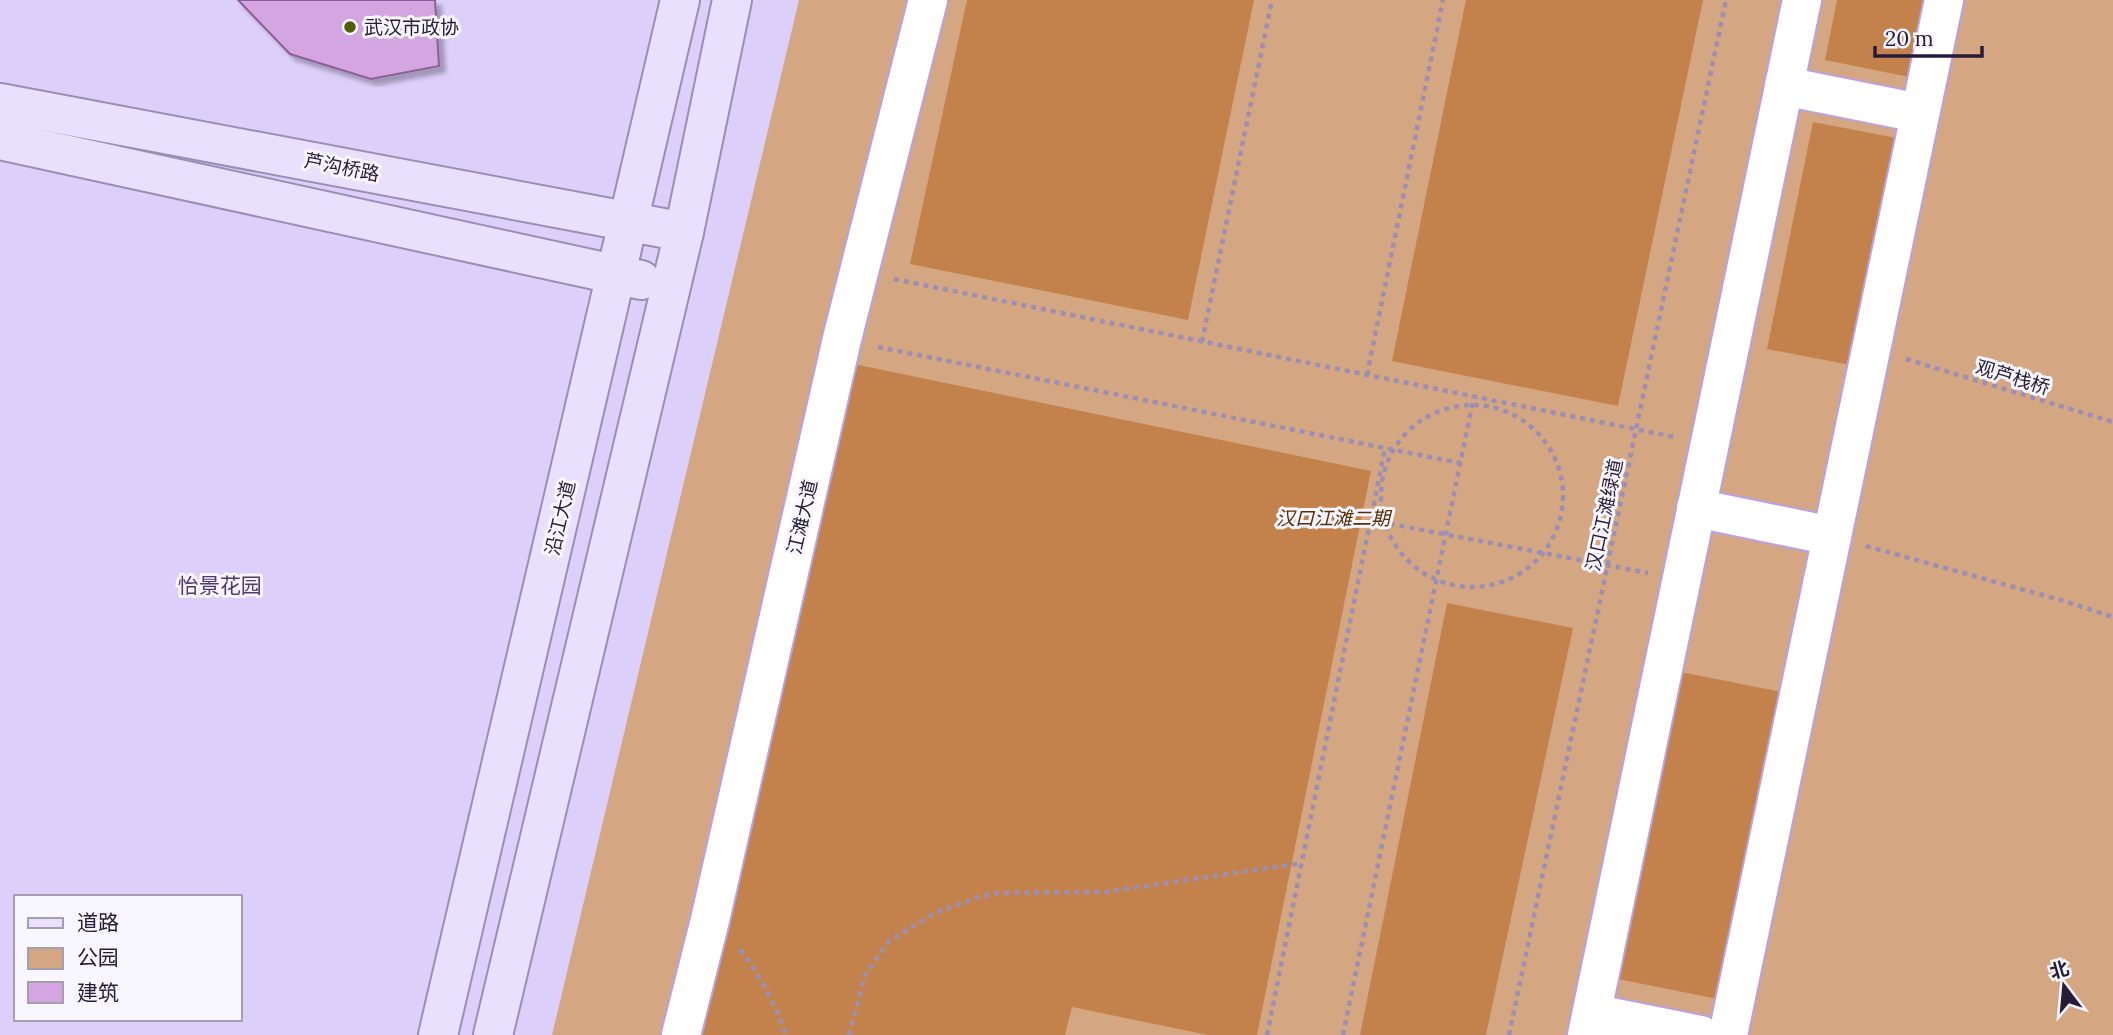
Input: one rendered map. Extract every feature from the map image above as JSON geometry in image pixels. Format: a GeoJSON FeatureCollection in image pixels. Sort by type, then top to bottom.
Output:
{"type":"FeatureCollection","features":[{"type":"Feature","properties":{"kind":"main road","name":"沿江大道"},"geometry":{"type":"LineString","coordinates":[[438,1035],[680,0]]}},
{"type":"Feature","properties":{"kind":"main road"},"geometry":{"type":"LineString","coordinates":[[493,1035],[684,232],[732,0]]}},
{"type":"Feature","properties":{"kind":"main road","name":"芦沟桥路"},"geometry":{"type":"LineString","coordinates":[[0,103],[684,232]]}},
{"type":"Feature","properties":{"kind":"main road"},"geometry":{"type":"LineString","coordinates":[[0,140],[671,286]]}},
{"type":"Feature","properties":{"kind":"street","name":"江滩大道"},"geometry":{"type":"LineString","coordinates":[[681,1035],[710,920],[842,339],[928,0]]}},
{"type":"Feature","properties":{"kind":"street"},"geometry":{"type":"LineString","coordinates":[[1701,1035],[1590,1024],[1802,0]]}},
{"type":"Feature","properties":{"kind":"street"},"geometry":{"type":"LineString","coordinates":[[1728,1035],[1944,0]]}},
{"type":"Feature","properties":{"kind":"street"},"geometry":{"type":"LineString","coordinates":[[1784,86],[1919,113]]}},
{"type":"Feature","properties":{"kind":"street"},"geometry":{"type":"LineString","coordinates":[[1696,508],[1832,536]]}},
{"type":"Feature","properties":{"kind":"path"},"geometry":{"type":"LineString","coordinates":[[1202,342],[1272,0]]}},
{"type":"Feature","properties":{"kind":"path"},"geometry":{"type":"LineString","coordinates":[[1367,375],[1443,0]]}},
{"type":"Feature","properties":{"kind":"path","name":"汉口江滩绿道"},"geometry":{"type":"LineString","coordinates":[[1509,1035],[1726,0]]}},
{"type":"Feature","properties":{"kind":"path"},"geometry":{"type":"LineString","coordinates":[[860,272],[1636,429]]}},
{"type":"Feature","properties":{"kind":"path"},"geometry":{"type":"LineString","coordinates":[[842,339],[1460,463]]}},
{"type":"Feature","properties":{"kind":"path","name":"观芦栈桥"},"geometry":{"type":"LineString","coordinates":[[1905,358],[2113,422]]}},
{"type":"Feature","properties":{"kind":"path"},"geometry":{"type":"LineString","coordinates":[[1343,1035],[1474,397]]}},
{"type":"Feature","properties":{"kind":"path"},"geometry":{"type":"LineString","coordinates":[[1472,405],[1511,413],[1530,425],[1545,440],[1556,459],[1563,481],[1559,524],[1543,553],[1519,574],[1499,583],[1476,587],[1436,580],[1415,567],[1399,551],[1385,523],[1381,489],[1385,468],[1393,450],[1408,431],[1426,417],[1446,409],[1472,405]]}},
{"type":"Feature","properties":{"kind":"path"},"geometry":{"type":"LineString","coordinates":[[1267,1035],[1385,448]]}},
{"type":"Feature","properties":{"kind":"path"},"geometry":{"type":"LineString","coordinates":[[1370,520],[1607,565]]}},
{"type":"Feature","properties":{"kind":"path"},"geometry":{"type":"LineString","coordinates":[[1832,536],[2113,617]]}},
{"type":"Feature","properties":{"kind":"path"},"geometry":{"type":"LineString","coordinates":[[849,1035],[865,975],[889,941],[935,914],[978,897],[998,893],[1106,892],[1301,863]]}},
{"type":"Feature","properties":{"kind":"path"},"geometry":{"type":"LineString","coordinates":[[710,920],[756,970],[786,1035]]}},
{"type":"Feature","properties":{"kind":"green space","name":"汉口江滩二期"},"geometry":{"type":"Polygon","coordinates":[[[799,0],[2113,0],[2113,1035],[552,1035],[799,0]]]}},
{"type":"Feature","properties":{"kind":"green space"},"geometry":{"type":"Polygon","coordinates":[[[967,0],[1254,0],[1188,320],[910,264],[967,0]]]}},
{"type":"Feature","properties":{"kind":"green space"},"geometry":{"type":"Polygon","coordinates":[[[1466,0],[1703,0],[1618,406],[1392,361],[1466,0]]]}},
{"type":"Feature","properties":{"kind":"green space"},"geometry":{"type":"Polygon","coordinates":[[[1837,0],[1935,0],[1919,79],[1825,60],[1837,0]]]}},
{"type":"Feature","properties":{"kind":"green space"},"geometry":{"type":"Polygon","coordinates":[[[1813,122],[1907,140],[1861,367],[1767,349],[1813,122]]]}},
{"type":"Feature","properties":{"kind":"green space"},"geometry":{"type":"Polygon","coordinates":[[[849,363],[1371,471],[1257,1035],[1208,1035],[1072,1007],[1065,1035],[695,1035],[849,363]]]}},
{"type":"Feature","properties":{"kind":"green space"},"geometry":{"type":"Polygon","coordinates":[[[1447,603],[1573,628],[1486,1035],[1360,1035],[1447,603]]]}},
{"type":"Feature","properties":{"kind":"green space"},"geometry":{"type":"Polygon","coordinates":[[[1681,672],[1786,693],[1723,1000],[1618,979],[1681,672]]]}},
{"type":"Feature","properties":{"kind":"building","name":"武汉市政协"},"geometry":{"type":"Polygon","coordinates":[[[238,0],[435,0],[439,66],[371,79],[290,54],[238,0]]]}},
{"type":"Feature","properties":{"kind":"place","name":"武汉市政协"},"geometry":{"type":"Point","coordinates":[350,27]}},
{"type":"Feature","properties":{"kind":"district","name":"怡景花园"},"geometry":{"type":"Point","coordinates":[220,586]}}]}
